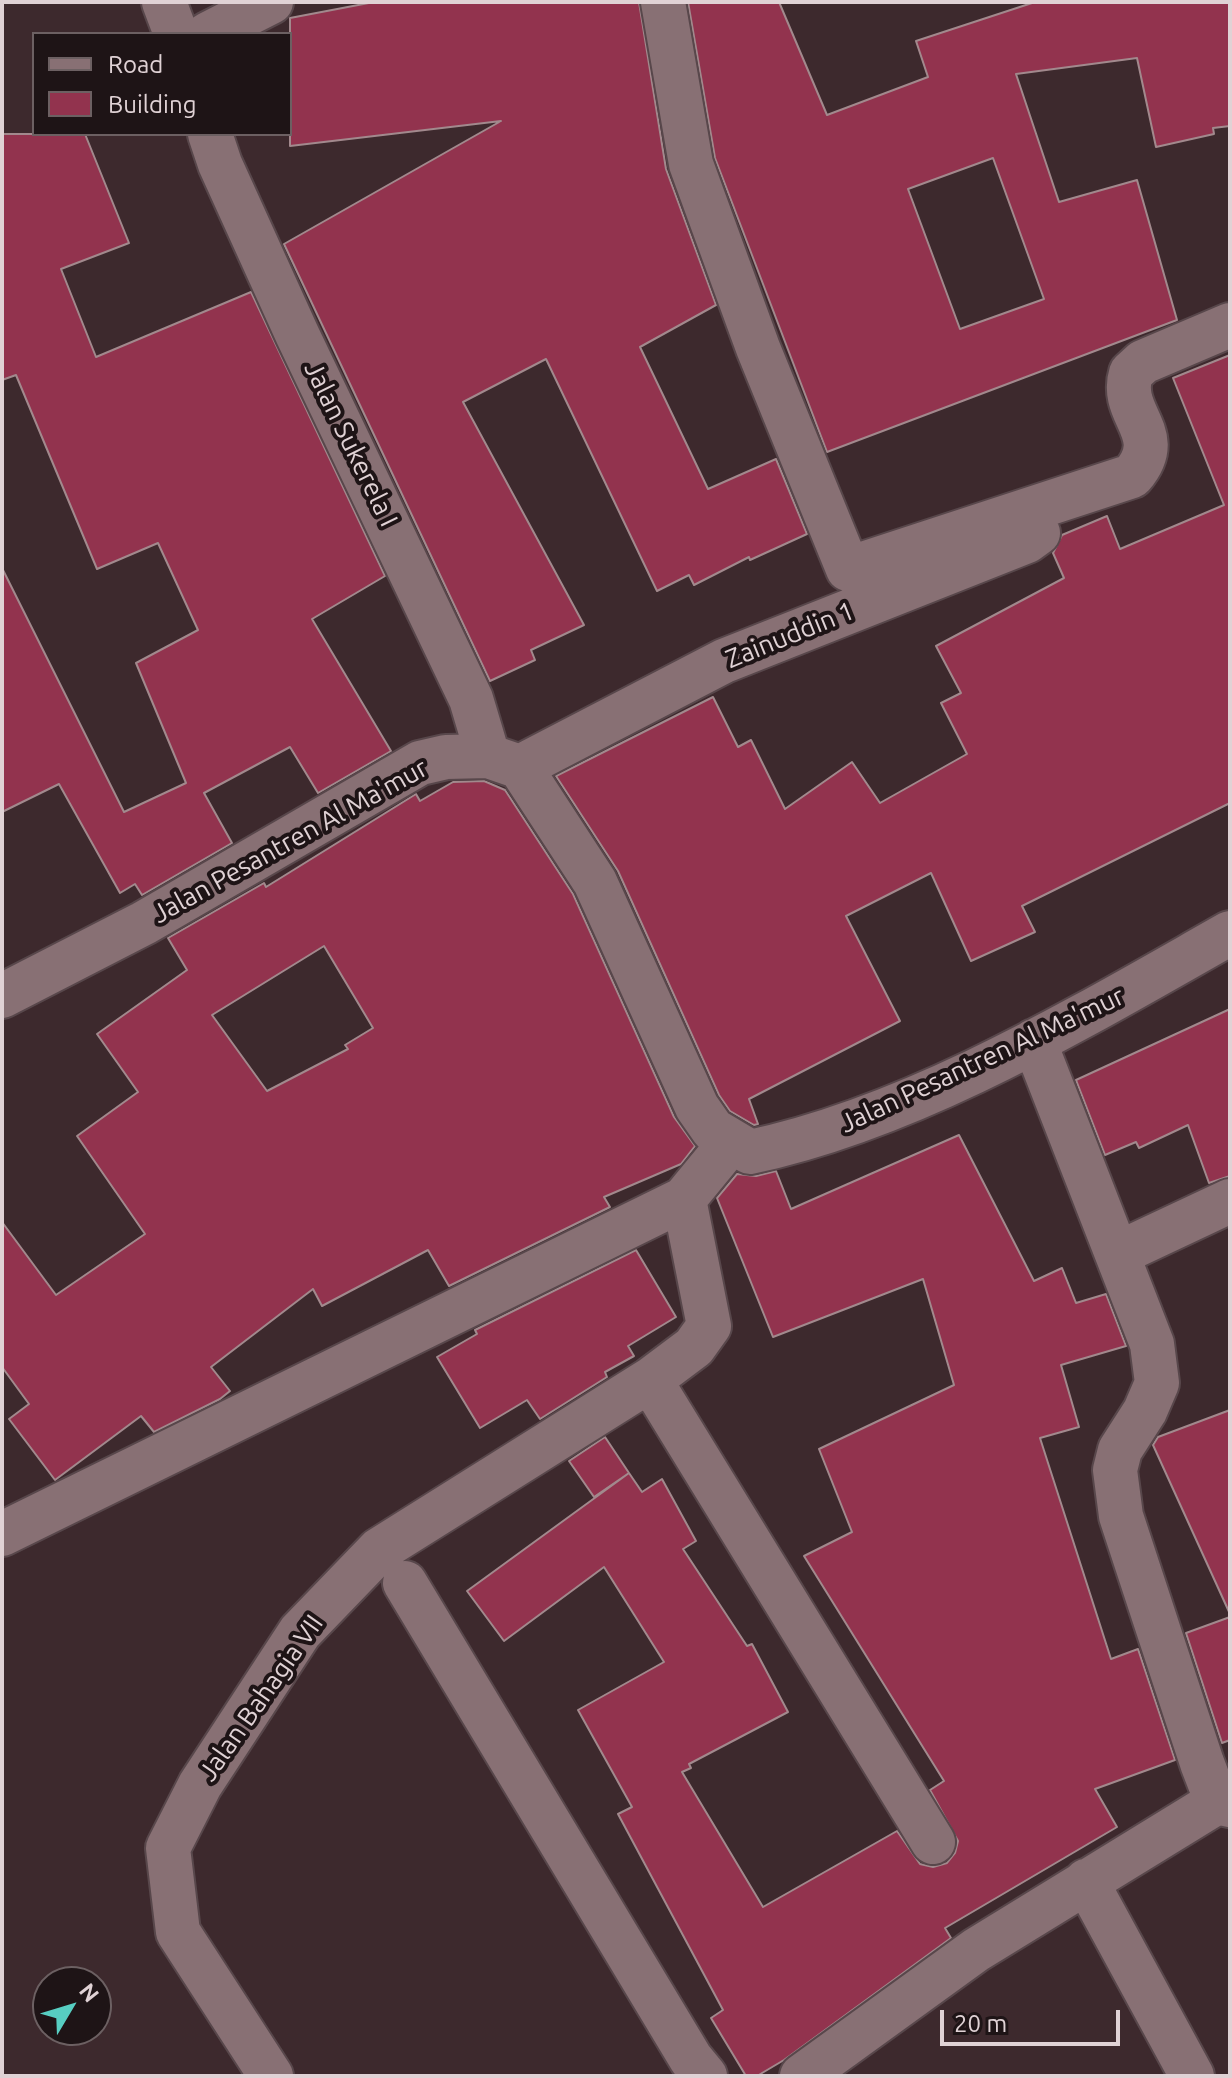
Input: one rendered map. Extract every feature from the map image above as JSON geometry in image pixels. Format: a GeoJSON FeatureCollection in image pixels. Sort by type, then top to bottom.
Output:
{"type":"FeatureCollection","features":[{"type":"Feature","properties":{"kind":"street"},"geometry":{"type":"LineString","coordinates":[[164,2],[175,32]]}},
{"type":"Feature","properties":{"kind":"street"},"geometry":{"type":"LineString","coordinates":[[212,32],[271,2]]}},
{"type":"Feature","properties":{"kind":"street","name":"Zainuddin 1"},"geometry":{"type":"LineString","coordinates":[[663,2],[691,164],[758,348],[848,569],[1132,476],[1145,461],[1146,446],[1145,431],[1128,398],[1131,373],[1143,362],[1230,325]]}},
{"type":"Feature","properties":{"kind":"street","name":"Jalan Sukerela I"},"geometry":{"type":"LineString","coordinates":[[211,136],[297,334],[471,699],[504,761]]}},
{"type":"Feature","properties":{"kind":"street","name":"Zainuddin 1"},"geometry":{"type":"LineString","coordinates":[[504,761],[724,661],[1027,541],[1041,532],[1048,504]]}},
{"type":"Feature","properties":{"kind":"street","name":"Jalan Pesantren Al Ma'mur"},"geometry":{"type":"LineString","coordinates":[[2,996],[144,923],[420,763],[446,757],[504,761]]}},
{"type":"Feature","properties":{"kind":"street"},"geometry":{"type":"LineString","coordinates":[[2,1534],[684,1199],[730,1143],[713,1130],[697,1107],[595,882],[504,761]]}},
{"type":"Feature","properties":{"kind":"street","name":"Jalan Pesantren Al Ma'mur"},"geometry":{"type":"LineString","coordinates":[[730,1143],[750,1152],[800,1142],[905,1102],[1106,1006],[1230,933]]}},
{"type":"Feature","properties":{"kind":"street"},"geometry":{"type":"LineString","coordinates":[[802,2076],[976,1950],[1086,1881],[1223,1803],[1121,1516],[1115,1470],[1120,1450],[1145,1411],[1157,1383],[1152,1344],[1034,1041]]}},
{"type":"Feature","properties":{"kind":"street","name":"Jalan Bahagia VII"},"geometry":{"type":"LineString","coordinates":[[271,2076],[178,1932],[168,1848],[200,1785],[300,1632],[379,1550],[650,1380],[694,1347],[709,1326],[684,1199]]}},
{"type":"Feature","properties":{"kind":"street"},"geometry":{"type":"LineString","coordinates":[[1117,1254],[1230,1201]]}},
{"type":"Feature","properties":{"kind":"street"},"geometry":{"type":"LineString","coordinates":[[650,1380],[933,1842]]}},
{"type":"Feature","properties":{"kind":"street"},"geometry":{"type":"LineString","coordinates":[[405,1583],[691,2059],[705,2076]]}},
{"type":"Feature","properties":{"kind":"street"},"geometry":{"type":"LineString","coordinates":[[1086,1881],[1192,2076]]}},
{"type":"Feature","properties":{"kind":"building"},"geometry":{"type":"Polygon","coordinates":[[[374,2],[639,2],[666,169],[716,305],[640,347],[708,489],[776,459],[807,534],[750,560],[749,557],[694,585],[689,575],[657,591],[546,359],[463,402],[584,625],[531,650],[535,660],[490,681],[284,244],[501,121],[290,146],[290,18],[374,2]]]}},
{"type":"Feature","properties":{"kind":"building"},"geometry":{"type":"Polygon","coordinates":[[[688,2],[779,2],[827,115],[928,77],[916,41],[1035,2],[1230,2],[1230,126],[1213,128],[1214,134],[1156,147],[1137,58],[1016,74],[1059,202],[1137,180],[1177,320],[827,452],[715,158],[688,2]],[[993,158],[908,189],[960,329],[1044,299],[993,158]]]}},
{"type":"Feature","properties":{"kind":"building"},"geometry":{"type":"Polygon","coordinates":[[[2,134],[86,136],[129,243],[61,269],[96,357],[251,292],[385,576],[312,619],[391,751],[318,793],[290,747],[204,793],[232,843],[142,895],[135,884],[120,893],[59,784],[2,812],[2,568],[124,812],[186,783],[136,663],[198,630],[158,543],[97,569],[16,375],[2,380],[2,134]]]}},
{"type":"Feature","properties":{"kind":"building"},"geometry":{"type":"Polygon","coordinates":[[[1230,355],[1230,803],[1022,906],[1035,932],[971,961],[931,873],[846,916],[900,1021],[749,1099],[758,1124],[754,1125],[730,1111],[719,1095],[618,871],[556,776],[713,697],[738,747],[751,740],[785,809],[852,762],[880,803],[967,754],[941,703],[961,693],[936,646],[1064,578],[1053,553],[1062,535],[1107,516],[1120,549],[1224,505],[1173,378],[1230,355]]]}},
{"type":"Feature","properties":{"kind":"building"},"geometry":{"type":"Polygon","coordinates":[[[484,781],[505,790],[573,894],[674,1117],[695,1146],[681,1164],[604,1197],[610,1207],[449,1286],[428,1250],[322,1306],[313,1289],[211,1367],[230,1391],[220,1399],[154,1432],[141,1416],[55,1480],[9,1419],[29,1404],[2,1367],[2,1222],[56,1295],[145,1234],[77,1136],[138,1092],[97,1034],[187,970],[168,938],[264,883],[266,887],[416,794],[420,801],[453,782],[484,781]],[[324,946],[212,1015],[267,1091],[348,1049],[345,1045],[373,1028],[324,946]]]}},
{"type":"Feature","properties":{"kind":"building"},"geometry":{"type":"Polygon","coordinates":[[[1230,1009],[1230,1176],[1209,1183],[1188,1125],[1139,1148],[1136,1142],[1105,1155],[1076,1080],[1230,1009]]]}},
{"type":"Feature","properties":{"kind":"building"},"geometry":{"type":"Polygon","coordinates":[[[959,1135],[1034,1281],[1062,1268],[1076,1303],[1106,1294],[1126,1346],[1061,1365],[1079,1427],[1040,1438],[1111,1659],[1138,1649],[1175,1760],[1095,1789],[1117,1827],[945,1928],[951,1938],[784,2060],[757,2076],[746,2076],[711,2018],[723,2010],[618,1814],[632,1807],[578,1710],[664,1662],[604,1567],[504,1641],[467,1591],[629,1473],[642,1492],[662,1479],[696,1541],[683,1549],[747,1646],[752,1644],[788,1712],[689,1764],[691,1768],[682,1772],[763,1907],[897,1831],[920,1864],[933,1867],[947,1863],[955,1853],[958,1841],[930,1790],[944,1781],[804,1556],[852,1532],[819,1449],[954,1385],[923,1279],[773,1337],[717,1198],[737,1174],[756,1176],[776,1171],[791,1209],[959,1135]]]}},
{"type":"Feature","properties":{"kind":"building"},"geometry":{"type":"Polygon","coordinates":[[[636,1250],[676,1317],[628,1346],[634,1356],[605,1372],[607,1377],[540,1419],[527,1400],[480,1428],[437,1357],[477,1334],[475,1330],[636,1250]]]}},
{"type":"Feature","properties":{"kind":"building"},"geometry":{"type":"Polygon","coordinates":[[[1230,1410],[1230,1614],[1153,1445],[1158,1437],[1230,1410]]]}},
{"type":"Feature","properties":{"kind":"building"},"geometry":{"type":"Polygon","coordinates":[[[605,1437],[629,1473],[594,1497],[569,1461],[605,1437]]]}},
{"type":"Feature","properties":{"kind":"building"},"geometry":{"type":"Polygon","coordinates":[[[1230,1617],[1230,1740],[1222,1743],[1186,1633],[1230,1617]]]}}]}
